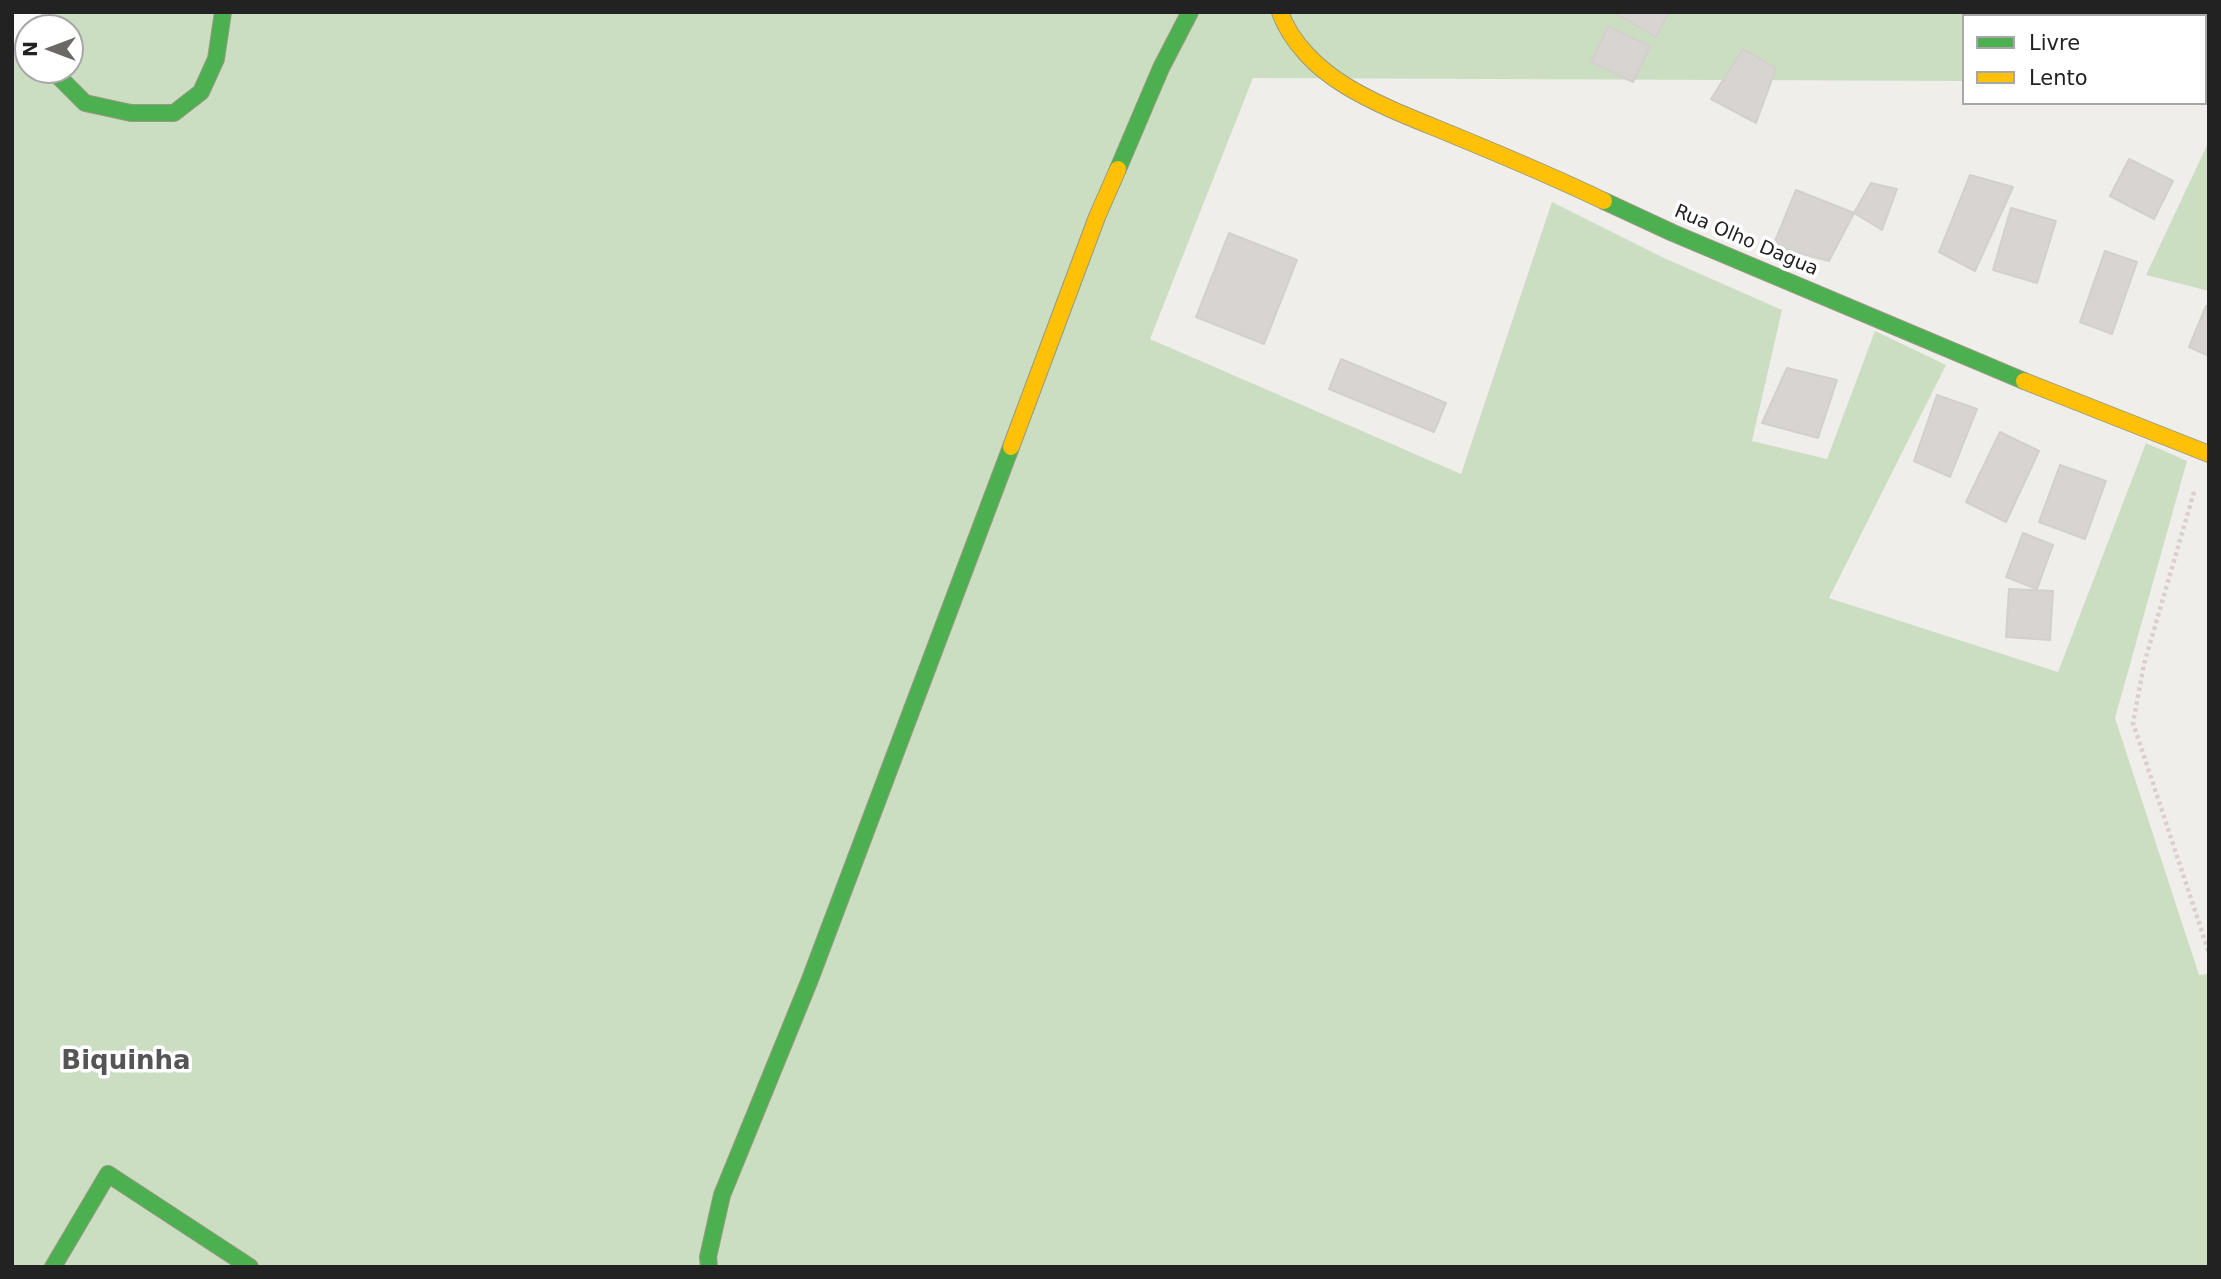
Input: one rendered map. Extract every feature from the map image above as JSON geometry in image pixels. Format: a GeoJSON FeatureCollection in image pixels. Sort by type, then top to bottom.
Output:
{"type":"FeatureCollection","features":[{"type":"Feature","properties":{"kind":"street"},"geometry":{"type":"LineString","coordinates":[[66,84],[85,103],[131,113],[174,113],[201,92],[216,59],[223,12]]}},
{"type":"Feature","properties":{"kind":"street"},"geometry":{"type":"LineString","coordinates":[[709,1267],[708,1256],[722,1195],[809,982],[1097,217],[1161,68],[1190,12]]}},
{"type":"Feature","properties":{"kind":"street","name":"Rua Olho Dagua"},"geometry":{"type":"LineString","coordinates":[[1280,12],[1287,30],[1309,57],[1346,86],[1415,119],[1544,172],[1673,233],[1965,357],[2207,453]]}},
{"type":"Feature","properties":{"kind":"street"},"geometry":{"type":"LineString","coordinates":[[53,1267],[108,1174],[250,1267]]}},
{"type":"Feature","properties":{"kind":"path"},"geometry":{"type":"LineString","coordinates":[[2207,453],[2144,664],[2133,723],[2209,953]]}},
{"type":"Feature","properties":{"kind":"green space"},"geometry":{"type":"Polygon","coordinates":[[[12,12],[2209,12],[2209,82],[2207,14],[1962,14],[1962,81],[1253,78],[1150,339],[1461,474],[1552,202],[1664,258],[1782,310],[1752,441],[1827,459],[1875,331],[1946,365],[1829,598],[2058,672],[2146,443],[2187,461],[2115,718],[2199,975],[2209,974],[2209,1267],[12,1267],[12,12]]]}},
{"type":"Feature","properties":{"kind":"green space"},"geometry":{"type":"Polygon","coordinates":[[[2209,141],[2209,291],[2146,275],[2209,141]]]}},
{"type":"Feature","properties":{"kind":"building"},"geometry":{"type":"Polygon","coordinates":[[[1613,12],[1669,12],[1656,37],[1613,12]]]}},
{"type":"Feature","properties":{"kind":"building"},"geometry":{"type":"Polygon","coordinates":[[[1608,26],[1650,46],[1633,82],[1591,62],[1608,26]]]}},
{"type":"Feature","properties":{"kind":"building"},"geometry":{"type":"Polygon","coordinates":[[[1743,49],[1776,68],[1756,123],[1711,99],[1743,49]]]}},
{"type":"Feature","properties":{"kind":"building"},"geometry":{"type":"Polygon","coordinates":[[[2129,159],[2173,181],[2154,219],[2110,196],[2129,159]]]}},
{"type":"Feature","properties":{"kind":"building"},"geometry":{"type":"Polygon","coordinates":[[[1970,175],[2013,187],[1975,271],[1939,252],[1970,175]]]}},
{"type":"Feature","properties":{"kind":"building"},"geometry":{"type":"Polygon","coordinates":[[[1871,183],[1897,189],[1882,230],[1854,213],[1871,183]]]}},
{"type":"Feature","properties":{"kind":"building"},"geometry":{"type":"Polygon","coordinates":[[[1796,190],[1854,213],[1829,261],[1773,246],[1796,190]]]}},
{"type":"Feature","properties":{"kind":"building"},"geometry":{"type":"Polygon","coordinates":[[[2011,208],[2056,221],[2037,283],[1993,270],[2011,208]]]}},
{"type":"Feature","properties":{"kind":"building"},"geometry":{"type":"Polygon","coordinates":[[[1229,233],[1297,260],[1264,344],[1196,317],[1229,233]]]}},
{"type":"Feature","properties":{"kind":"building"},"geometry":{"type":"Polygon","coordinates":[[[2105,251],[2137,262],[2112,334],[2080,322],[2105,251]]]}},
{"type":"Feature","properties":{"kind":"building"},"geometry":{"type":"Polygon","coordinates":[[[2206,306],[2209,307],[2209,356],[2189,347],[2206,306]]]}},
{"type":"Feature","properties":{"kind":"building"},"geometry":{"type":"Polygon","coordinates":[[[1341,359],[1446,403],[1434,432],[1329,389],[1341,359]]]}},
{"type":"Feature","properties":{"kind":"building"},"geometry":{"type":"Polygon","coordinates":[[[1787,368],[1837,380],[1818,438],[1762,423],[1787,368]]]}},
{"type":"Feature","properties":{"kind":"building"},"geometry":{"type":"Polygon","coordinates":[[[1937,395],[1977,409],[1950,477],[1914,461],[1937,395]]]}},
{"type":"Feature","properties":{"kind":"building"},"geometry":{"type":"Polygon","coordinates":[[[2000,432],[2039,451],[2006,522],[1966,502],[2000,432]]]}},
{"type":"Feature","properties":{"kind":"building"},"geometry":{"type":"Polygon","coordinates":[[[2060,465],[2106,481],[2085,539],[2039,522],[2060,465]]]}},
{"type":"Feature","properties":{"kind":"building"},"geometry":{"type":"Polygon","coordinates":[[[2023,533],[2053,545],[2037,589],[2006,577],[2023,533]]]}},
{"type":"Feature","properties":{"kind":"building"},"geometry":{"type":"Polygon","coordinates":[[[2009,589],[2053,591],[2050,640],[2006,637],[2009,589]]]}},
{"type":"Feature","properties":{"kind":"traffic: fast"},"geometry":{"type":"LineString","coordinates":[[66,84],[85,103],[131,113],[174,113],[201,92],[216,59],[223,12]]}},
{"type":"Feature","properties":{"kind":"traffic: fast"},"geometry":{"type":"LineString","coordinates":[[1118,169],[1161,68],[1190,12]]}},
{"type":"Feature","properties":{"kind":"traffic: fast"},"geometry":{"type":"LineString","coordinates":[[1604,201],[1673,233],[2024,381]]}},
{"type":"Feature","properties":{"kind":"traffic: fast"},"geometry":{"type":"LineString","coordinates":[[709,1267],[708,1257],[722,1195],[809,982],[1011,447]]}},
{"type":"Feature","properties":{"kind":"traffic: fast"},"geometry":{"type":"LineString","coordinates":[[53,1267],[108,1174],[250,1267]]}},
{"type":"Feature","properties":{"kind":"traffic: slow"},"geometry":{"type":"LineString","coordinates":[[1280,12],[1298,45],[1325,72],[1346,86],[1398,112],[1604,201]]}},
{"type":"Feature","properties":{"kind":"traffic: slow"},"geometry":{"type":"LineString","coordinates":[[1011,447],[1097,217],[1118,169]]}},
{"type":"Feature","properties":{"kind":"traffic: slow"},"geometry":{"type":"LineString","coordinates":[[2024,381],[2209,454]]}},
{"type":"Feature","properties":{"kind":"district","name":"Biquinha"},"geometry":{"type":"Point","coordinates":[126,1062]}}]}
